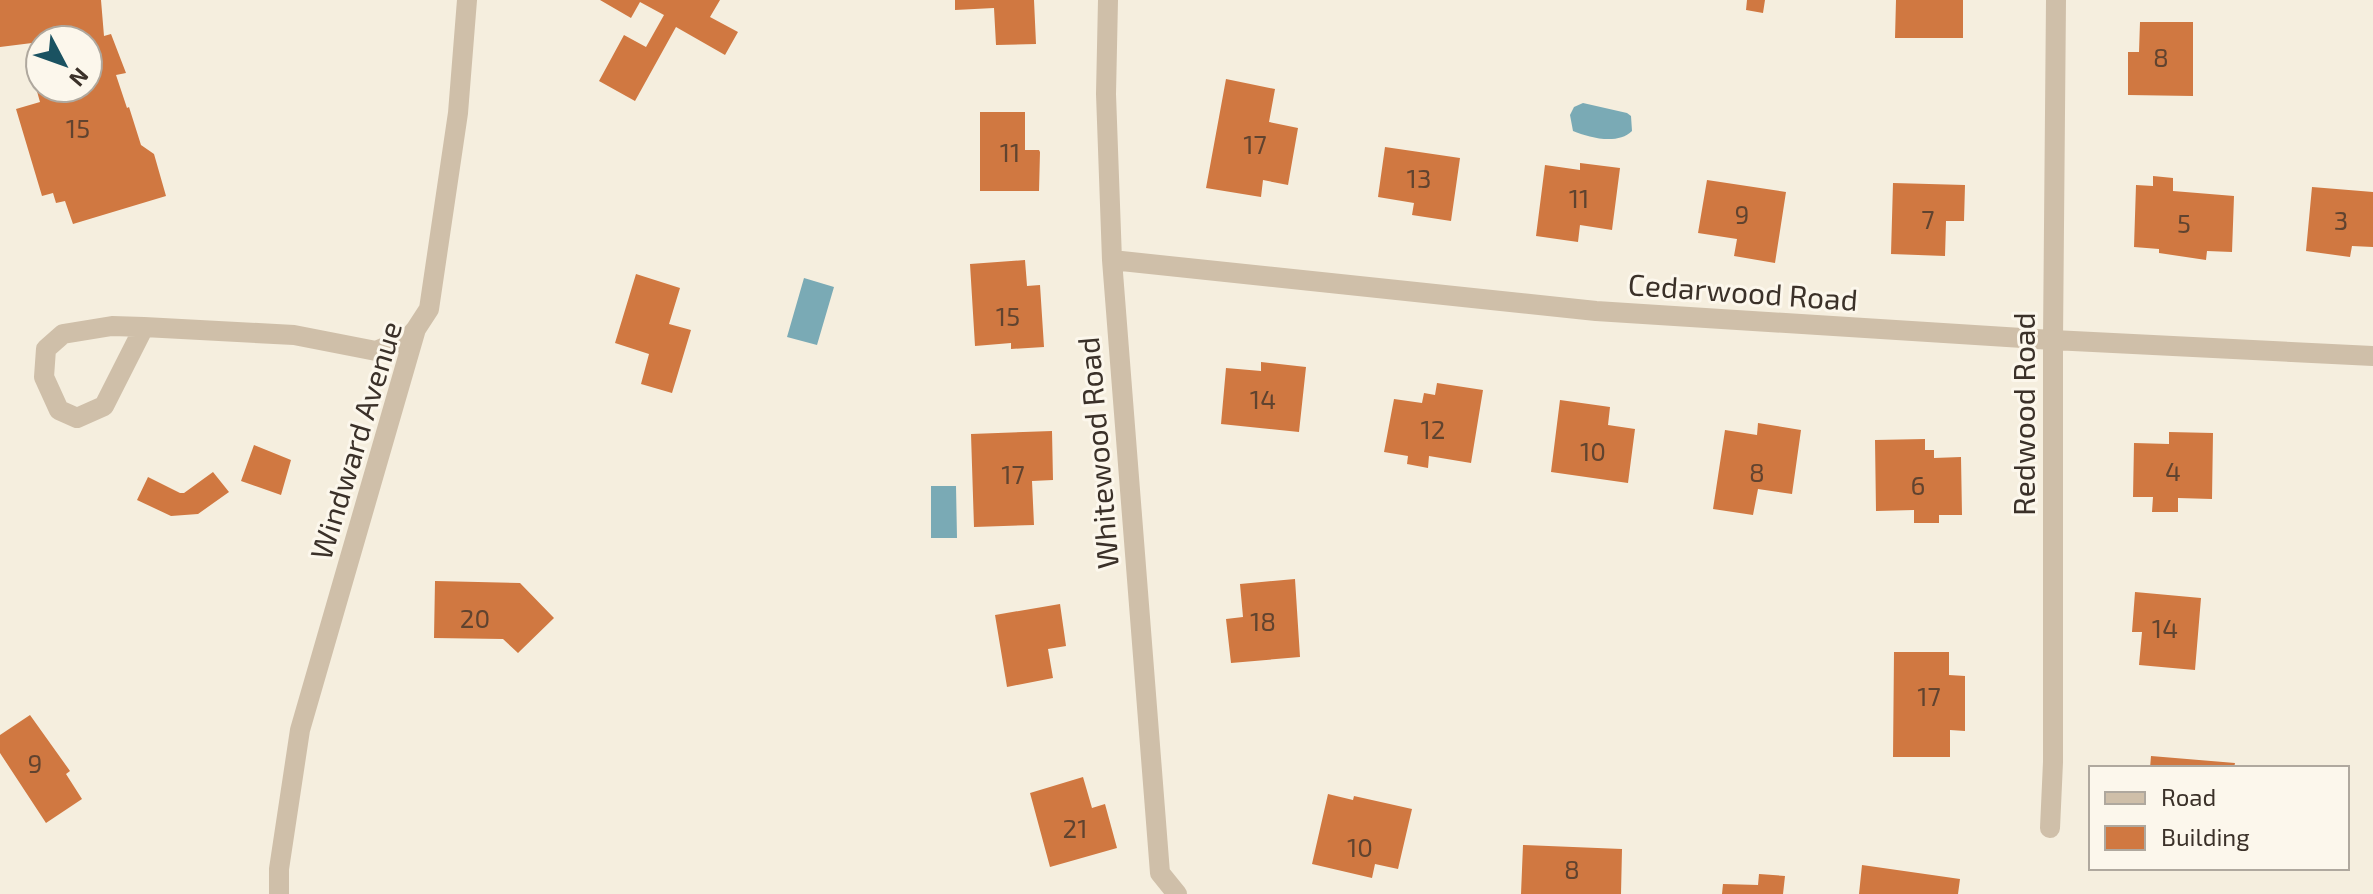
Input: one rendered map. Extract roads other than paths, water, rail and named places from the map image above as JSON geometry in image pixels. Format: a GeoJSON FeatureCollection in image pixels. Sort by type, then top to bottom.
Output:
{"type":"FeatureCollection","features":[{"type":"Feature","properties":{"kind":"street","name":"Windward Avenue"},"geometry":{"type":"LineString","coordinates":[[279,894],[279,869],[300,730],[416,329],[429,309],[458,113],[467,0]]}},
{"type":"Feature","properties":{"kind":"street","name":"Whitewood Road"},"geometry":{"type":"LineString","coordinates":[[1108,0],[1106,94],[1112,260],[1160,873],[1177,894]]}},
{"type":"Feature","properties":{"kind":"street","name":"Redwood Road"},"geometry":{"type":"LineString","coordinates":[[2050,828],[2053,762],[2056,0]]}},
{"type":"Feature","properties":{"kind":"street","name":"Cedarwood Road"},"geometry":{"type":"LineString","coordinates":[[1112,260],[1596,311],[2053,340],[2373,356]]}},
{"type":"Feature","properties":{"kind":"street"},"geometry":{"type":"LineString","coordinates":[[144,327],[104,406],[77,418],[59,410],[44,377],[46,349],[63,334],[112,326],[144,327],[294,335],[376,351],[409,337],[416,329]]}},
{"type":"Feature","properties":{"kind":"water"},"geometry":{"type":"Polygon","coordinates":[[[1583,103],[1627,113],[1631,116],[1632,131],[1612,139],[1595,138],[1573,131],[1570,115],[1574,107],[1583,103]]]}},
{"type":"Feature","properties":{"kind":"water"},"geometry":{"type":"Polygon","coordinates":[[[804,278],[834,287],[817,345],[787,337],[804,278]]]}},
{"type":"Feature","properties":{"kind":"water"},"geometry":{"type":"Polygon","coordinates":[[[931,486],[956,486],[957,538],[931,538],[931,486]]]}}]}
